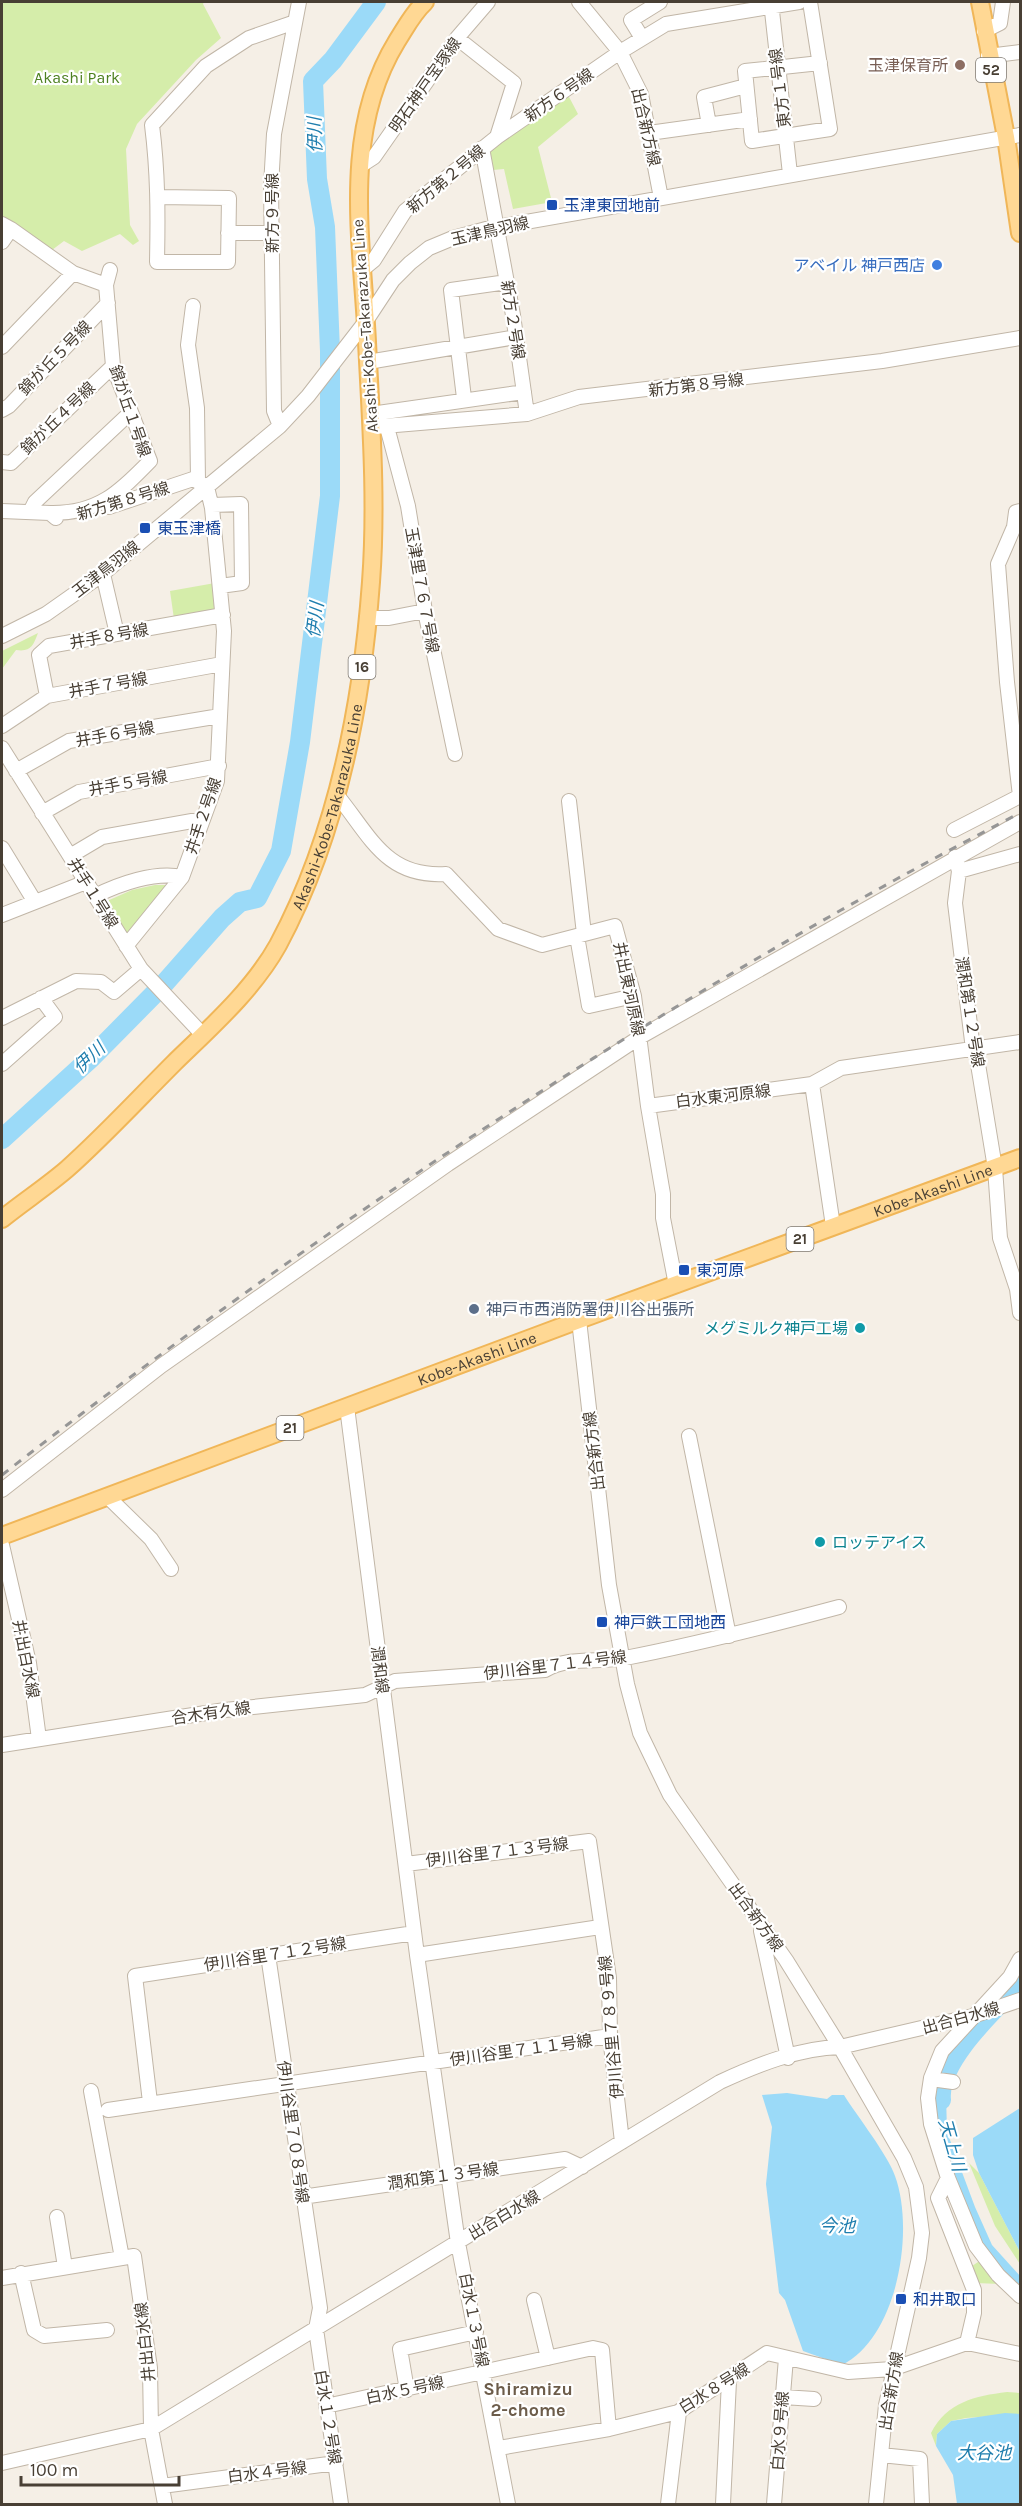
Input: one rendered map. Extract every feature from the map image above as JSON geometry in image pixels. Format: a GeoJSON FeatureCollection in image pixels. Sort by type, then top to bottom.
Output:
{"type":"FeatureCollection","features":[{"type":"Feature","properties":{"kind":"main road","name":"Akashi-Kobe-Takarazuka Line"},"geometry":{"type":"LineString","coordinates":[[2,1219],[67,1169],[260,973],[277,946],[309,880],[336,795],[359,691],[367,618],[377,423],[368,362],[363,269],[357,216],[364,126],[385,61],[417,9],[425,2]]}},
{"type":"Feature","properties":{"kind":"main road","name":"52"},"geometry":{"type":"LineString","coordinates":[[980,2],[988,56],[1013,136],[1020,233]]}},
{"type":"Feature","properties":{"kind":"main road","name":"Kobe-Akashi Line"},"geometry":{"type":"LineString","coordinates":[[2,1536],[1020,1158]]}},
{"type":"Feature","properties":{"kind":"street","name":"新方９号線"},"geometry":{"type":"LineString","coordinates":[[280,426],[274,411],[271,233],[274,134],[299,2]]}},
{"type":"Feature","properties":{"kind":"street","name":"明石神戸宝塚線"},"geometry":{"type":"LineString","coordinates":[[360,166],[374,157],[458,38],[488,2]]}},
{"type":"Feature","properties":{"kind":"street","name":"出合新方線"},"geometry":{"type":"LineString","coordinates":[[579,2],[620,52],[641,94],[661,198]]}},
{"type":"Feature","properties":{"kind":"street"},"geometry":{"type":"LineString","coordinates":[[642,38],[631,20],[660,2]]}},
{"type":"Feature","properties":{"kind":"street","name":"新方６号線"},"geometry":{"type":"LineString","coordinates":[[497,137],[620,52],[666,24],[771,4],[799,2]]}},
{"type":"Feature","properties":{"kind":"street"},"geometry":{"type":"LineString","coordinates":[[810,2],[820,63],[830,129],[752,141],[745,71],[820,63]]}},
{"type":"Feature","properties":{"kind":"street"},"geometry":{"type":"LineString","coordinates":[[984,31],[1000,23],[1003,2]]}},
{"type":"Feature","properties":{"kind":"street","name":"東方１号線"},"geometry":{"type":"LineString","coordinates":[[771,4],[790,174]]}},
{"type":"Feature","properties":{"kind":"street"},"geometry":{"type":"LineString","coordinates":[[158,197],[229,198],[228,262],[157,262],[158,197],[152,125],[206,66],[249,38],[295,22]]}},
{"type":"Feature","properties":{"kind":"street","name":"新方第２号線"},"geometry":{"type":"LineString","coordinates":[[363,269],[374,260],[405,211],[497,137],[514,83],[458,38]]}},
{"type":"Feature","properties":{"kind":"street"},"geometry":{"type":"LineString","coordinates":[[988,56],[1020,52]]}},
{"type":"Feature","properties":{"kind":"street"},"geometry":{"type":"LineString","coordinates":[[709,125],[704,97],[746,86]]}},
{"type":"Feature","properties":{"kind":"street"},"geometry":{"type":"LineString","coordinates":[[649,133],[750,119]]}},
{"type":"Feature","properties":{"kind":"street","name":"玉津鳥羽線"},"geometry":{"type":"LineString","coordinates":[[2,636],[46,614],[103,574],[203,484],[280,426],[308,396],[366,321],[393,280],[429,248],[453,238],[496,227],[1013,136]]}},
{"type":"Feature","properties":{"kind":"street","name":"新方２号線"},"geometry":{"type":"LineString","coordinates":[[482,148],[507,282],[527,414]]}},
{"type":"Feature","properties":{"kind":"street"},"geometry":{"type":"LineString","coordinates":[[2,242],[6,226],[73,273],[106,285],[110,270]]}},
{"type":"Feature","properties":{"kind":"street"},"geometry":{"type":"LineString","coordinates":[[228,233],[271,233]]}},
{"type":"Feature","properties":{"kind":"street"},"geometry":{"type":"LineString","coordinates":[[2,347],[73,273]]}},
{"type":"Feature","properties":{"kind":"street"},"geometry":{"type":"LineString","coordinates":[[464,398],[451,290],[507,282]]}},
{"type":"Feature","properties":{"kind":"street","name":"錦が丘１号線"},"geometry":{"type":"LineString","coordinates":[[50,513],[80,510],[118,494],[150,461],[113,366],[106,285]]}},
{"type":"Feature","properties":{"kind":"street","name":"錦が丘５号線"},"geometry":{"type":"LineString","coordinates":[[2,410],[9,406],[108,303]]}},
{"type":"Feature","properties":{"kind":"street","name":"井手２号線"},"geometry":{"type":"LineString","coordinates":[[126,946],[182,877],[218,781],[223,615],[212,505],[203,484],[197,408],[188,345],[193,306]]}},
{"type":"Feature","properties":{"kind":"street"},"geometry":{"type":"LineString","coordinates":[[368,362],[516,337]]}},
{"type":"Feature","properties":{"kind":"street","name":"新方第８号線"},"geometry":{"type":"LineString","coordinates":[[377,423],[527,414],[579,397],[882,361],[1020,338]]}},
{"type":"Feature","properties":{"kind":"street","name":"錦が丘４号線"},"geometry":{"type":"LineString","coordinates":[[2,462],[11,463],[113,366]]}},
{"type":"Feature","properties":{"kind":"street"},"geometry":{"type":"LineString","coordinates":[[377,423],[464,398],[524,392]]}},
{"type":"Feature","properties":{"kind":"street"},"geometry":{"type":"LineString","coordinates":[[30,512],[35,502],[131,412]]}},
{"type":"Feature","properties":{"kind":"street","name":"玉津里７６７号線"},"geometry":{"type":"LineString","coordinates":[[377,423],[408,506],[425,611],[455,754]]}},
{"type":"Feature","properties":{"kind":"street","name":"新方第８号線"},"geometry":{"type":"LineString","coordinates":[[2,511],[50,513],[54,518],[83,517],[126,500],[150,495],[194,479],[203,484]]}},
{"type":"Feature","properties":{"kind":"street"},"geometry":{"type":"LineString","coordinates":[[212,505],[241,504],[242,583],[220,586]]}},
{"type":"Feature","properties":{"kind":"street"},"geometry":{"type":"LineString","coordinates":[[1020,512],[1016,512],[1014,527],[998,564],[1007,682],[1020,804]]}},
{"type":"Feature","properties":{"kind":"street"},"geometry":{"type":"LineString","coordinates":[[103,574],[117,634]]}},
{"type":"Feature","properties":{"kind":"street"},"geometry":{"type":"LineString","coordinates":[[367,618],[389,618],[425,611]]}},
{"type":"Feature","properties":{"kind":"street","name":"井手８号線"},"geometry":{"type":"LineString","coordinates":[[47,696],[39,655],[49,646],[223,615]]}},
{"type":"Feature","properties":{"kind":"street","name":"井手７号線"},"geometry":{"type":"LineString","coordinates":[[2,726],[47,696],[222,664]]}},
{"type":"Feature","properties":{"kind":"street","name":"井手６号線"},"geometry":{"type":"LineString","coordinates":[[16,771],[69,741],[220,716]]}},
{"type":"Feature","properties":{"kind":"street","name":"井手１号線"},"geometry":{"type":"LineString","coordinates":[[2,748],[141,969],[200,1032]]}},
{"type":"Feature","properties":{"kind":"street","name":"井手５号線"},"geometry":{"type":"LineString","coordinates":[[42,813],[79,792],[219,766]]}},
{"type":"Feature","properties":{"kind":"street","name":"井出東河原線"},"geometry":{"type":"LineString","coordinates":[[336,795],[390,862],[405,870],[428,875],[446,874],[498,929],[542,945],[615,926],[634,996],[648,1106]]}},
{"type":"Feature","properties":{"kind":"street"},"geometry":{"type":"LineString","coordinates":[[954,830],[1020,796]]}},
{"type":"Feature","properties":{"kind":"street"},"geometry":{"type":"LineString","coordinates":[[569,801],[590,1006],[634,996]]}},
{"type":"Feature","properties":{"kind":"street"},"geometry":{"type":"LineString","coordinates":[[69,856],[102,837],[192,821],[202,822]]}},
{"type":"Feature","properties":{"kind":"street"},"geometry":{"type":"LineString","coordinates":[[2,1490],[171,1359],[448,1164],[640,1037],[1020,822]]}},
{"type":"Feature","properties":{"kind":"street"},"geometry":{"type":"LineString","coordinates":[[2,848],[35,902]]}},
{"type":"Feature","properties":{"kind":"street"},"geometry":{"type":"LineString","coordinates":[[959,871],[1020,854]]}},
{"type":"Feature","properties":{"kind":"street","name":"潤和第１２号線"},"geometry":{"type":"LineString","coordinates":[[955,857],[959,871],[955,903],[972,1041],[975,1046],[995,1168],[1000,1238],[1019,1289],[1020,1314]]}},
{"type":"Feature","properties":{"kind":"street"},"geometry":{"type":"LineString","coordinates":[[95,896],[117,885],[172,874],[182,877]]}},
{"type":"Feature","properties":{"kind":"street"},"geometry":{"type":"LineString","coordinates":[[2,915],[86,882]]}},
{"type":"Feature","properties":{"kind":"street"},"geometry":{"type":"LineString","coordinates":[[2,1018],[76,981],[101,982],[114,992],[141,969]]}},
{"type":"Feature","properties":{"kind":"street"},"geometry":{"type":"LineString","coordinates":[[2,1064],[55,1017],[41,998]]}},
{"type":"Feature","properties":{"kind":"street","name":"白水東河原線"},"geometry":{"type":"LineString","coordinates":[[648,1106],[812,1084],[841,1068],[975,1046],[1020,1042]]}},
{"type":"Feature","properties":{"kind":"street"},"geometry":{"type":"LineString","coordinates":[[812,1084],[833,1226]]}},
{"type":"Feature","properties":{"kind":"street"},"geometry":{"type":"LineString","coordinates":[[648,1106],[663,1194],[663,1218],[676,1285]]}},
{"type":"Feature","properties":{"kind":"street","name":"出合新方線"},"geometry":{"type":"LineString","coordinates":[[579,1320],[609,1585],[622,1658],[640,1733],[670,1795],[786,1960],[840,2047],[904,2158],[916,2187],[922,2233],[919,2258],[892,2369],[876,2505]]}},
{"type":"Feature","properties":{"kind":"street","name":"潤和線"},"geometry":{"type":"LineString","coordinates":[[347,1407],[414,1933],[433,2063]]}},
{"type":"Feature","properties":{"kind":"street"},"geometry":{"type":"LineString","coordinates":[[689,1436],[729,1636]]}},
{"type":"Feature","properties":{"kind":"street"},"geometry":{"type":"LineString","coordinates":[[107,1496],[151,1539],[171,1569]]}},
{"type":"Feature","properties":{"kind":"street","name":"井出白水線"},"geometry":{"type":"LineString","coordinates":[[2,1545],[29,1663],[39,1739]]}},
{"type":"Feature","properties":{"kind":"street","name":"伊川谷里７１４号線"},"geometry":{"type":"LineString","coordinates":[[382,1688],[395,1681],[544,1670],[558,1662],[622,1658],[729,1636],[839,1607]]}},
{"type":"Feature","properties":{"kind":"street","name":"合木有久線"},"geometry":{"type":"LineString","coordinates":[[2,1745],[225,1710],[365,1695],[382,1688]]}},
{"type":"Feature","properties":{"kind":"street","name":"伊川谷里７１３号線"},"geometry":{"type":"LineString","coordinates":[[406,1864],[589,1841]]}},
{"type":"Feature","properties":{"kind":"street","name":"伊川谷里７８９号線"},"geometry":{"type":"LineString","coordinates":[[589,1841],[609,1978],[610,2037],[622,2142]]}},
{"type":"Feature","properties":{"kind":"street"},"geometry":{"type":"LineString","coordinates":[[759,1924],[788,2058]]}},
{"type":"Feature","properties":{"kind":"street"},"geometry":{"type":"LineString","coordinates":[[417,1955],[600,1927]]}},
{"type":"Feature","properties":{"kind":"street","name":"伊川谷里７１２号線"},"geometry":{"type":"LineString","coordinates":[[150,2102],[135,1976],[414,1933]]}},
{"type":"Feature","properties":{"kind":"street","name":"伊川谷里７０８号線"},"geometry":{"type":"LineString","coordinates":[[268,1955],[285,2083],[320,2308],[316,2329]]}},
{"type":"Feature","properties":{"kind":"street"},"geometry":{"type":"LineString","coordinates":[[1020,1959],[1010,1977],[942,2051],[931,2079],[928,2098],[931,2124],[948,2178],[976,2246],[999,2275],[1020,2296]]}},
{"type":"Feature","properties":{"kind":"street","name":"出合白水線"},"geometry":{"type":"LineString","coordinates":[[2,2463],[151,2429],[720,2082],[759,2064],[820,2048],[840,2047],[973,2016],[1020,2000]]}},
{"type":"Feature","properties":{"kind":"street","name":"伊川谷里７１１号線"},"geometry":{"type":"LineString","coordinates":[[108,2110],[150,2102],[610,2037]]}},
{"type":"Feature","properties":{"kind":"street","name":"白水１３号線"},"geometry":{"type":"LineString","coordinates":[[433,2063],[458,2243],[485,2374],[508,2505]]}},
{"type":"Feature","properties":{"kind":"street"},"geometry":{"type":"LineString","coordinates":[[931,2079],[953,2082]]}},
{"type":"Feature","properties":{"kind":"street","name":"井出白水線"},"geometry":{"type":"LineString","coordinates":[[91,2091],[150,2368],[151,2429],[165,2505]]}},
{"type":"Feature","properties":{"kind":"street","name":"潤和第１３号線"},"geometry":{"type":"LineString","coordinates":[[302,2197],[565,2159],[582,2168]]}},
{"type":"Feature","properties":{"kind":"street"},"geometry":{"type":"LineString","coordinates":[[948,2178],[938,2198],[974,2290],[974,2313],[967,2343],[1020,2354]]}},
{"type":"Feature","properties":{"kind":"street"},"geometry":{"type":"LineString","coordinates":[[57,2217],[65,2266]]}},
{"type":"Feature","properties":{"kind":"street"},"geometry":{"type":"LineString","coordinates":[[2,2278],[21,2273],[128,2257]]}},
{"type":"Feature","properties":{"kind":"street"},"geometry":{"type":"LineString","coordinates":[[21,2273],[34,2330],[44,2336],[106,2330]]}},
{"type":"Feature","properties":{"kind":"street"},"geometry":{"type":"LineString","coordinates":[[534,2300],[548,2358]]}},
{"type":"Feature","properties":{"kind":"street","name":"白水１２号線"},"geometry":{"type":"LineString","coordinates":[[316,2329],[341,2505]]}},
{"type":"Feature","properties":{"kind":"street"},"geometry":{"type":"LineString","coordinates":[[407,2390],[400,2349],[476,2332]]}},
{"type":"Feature","properties":{"kind":"street","name":"白水８号線"},"geometry":{"type":"LineString","coordinates":[[499,2448],[609,2429],[679,2412],[729,2381],[767,2353],[848,2372],[892,2369],[967,2343]]}},
{"type":"Feature","properties":{"kind":"street","name":"白水５号線"},"geometry":{"type":"LineString","coordinates":[[326,2406],[485,2374],[593,2348],[602,2350],[609,2429]]}},
{"type":"Feature","properties":{"kind":"street","name":"白水９号線"},"geometry":{"type":"LineString","coordinates":[[774,2505],[786,2358]]}},
{"type":"Feature","properties":{"kind":"street"},"geometry":{"type":"LineString","coordinates":[[723,2505],[729,2381]]}},
{"type":"Feature","properties":{"kind":"street"},"geometry":{"type":"LineString","coordinates":[[783,2397],[814,2400]]}},
{"type":"Feature","properties":{"kind":"street"},"geometry":{"type":"LineString","coordinates":[[668,2505],[679,2412]]}},
{"type":"Feature","properties":{"kind":"street"},"geometry":{"type":"LineString","coordinates":[[882,2455],[920,2459],[922,2505]]}},
{"type":"Feature","properties":{"kind":"street","name":"白水４号線"},"geometry":{"type":"LineString","coordinates":[[162,2486],[336,2463]]}},
{"type":"Feature","properties":{"kind":"green space","name":"Akashi Park"},"geometry":{"type":"Polygon","coordinates":[[[2,2],[204,2],[221,38],[196,60],[137,124],[126,149],[130,225],[139,241],[133,245],[120,234],[82,251],[64,241],[52,250],[2,216],[2,2]]]}},
{"type":"Feature","properties":{"kind":"green space"},"geometry":{"type":"Polygon","coordinates":[[[568,95],[578,114],[538,147],[552,202],[513,209],[504,169],[493,170],[490,150],[568,95]]]}},
{"type":"Feature","properties":{"kind":"green space"},"geometry":{"type":"Polygon","coordinates":[[[215,583],[217,610],[174,619],[170,591],[215,583]]]}},
{"type":"Feature","properties":{"kind":"green space"},"geometry":{"type":"Polygon","coordinates":[[[38,633],[31,647],[16,650],[2,669],[2,651],[38,633]]]}},
{"type":"Feature","properties":{"kind":"green space"},"geometry":{"type":"Polygon","coordinates":[[[167,885],[130,934],[126,935],[107,901],[132,890],[167,885]]]}},
{"type":"Feature","properties":{"kind":"green space"},"geometry":{"type":"Polygon","coordinates":[[[969,2163],[979,2173],[1020,2252],[1020,2264],[995,2226],[969,2163]]]}},
{"type":"Feature","properties":{"kind":"green space"},"geometry":{"type":"Polygon","coordinates":[[[981,2260],[1000,2284],[976,2283],[969,2268],[981,2260]]]}},
{"type":"Feature","properties":{"kind":"green space"},"geometry":{"type":"Polygon","coordinates":[[[1007,2392],[1020,2393],[1020,2414],[951,2421],[937,2434],[936,2446],[931,2433],[945,2414],[954,2407],[973,2399],[1007,2392]]]}},
{"type":"Feature","properties":{"kind":"water"},"geometry":{"type":"Polygon","coordinates":[[[936,2083],[946,2085],[946,2089],[949,2090],[946,2095],[947,2132],[975,2207],[992,2245],[1020,2276],[1020,2289],[993,2259],[974,2229],[937,2125],[936,2083]]]}},
{"type":"Feature","properties":{"kind":"water","name":"今池"},"geometry":{"type":"Polygon","coordinates":[[[787,2093],[827,2099],[832,2095],[844,2095],[886,2157],[895,2176],[901,2198],[902,2252],[889,2307],[877,2331],[861,2351],[842,2365],[803,2351],[785,2300],[779,2293],[766,2184],[772,2127],[762,2095],[787,2093]]]}},
{"type":"Feature","properties":{"kind":"water"},"geometry":{"type":"Polygon","coordinates":[[[1020,2108],[1020,2252],[979,2173],[973,2155],[973,2138],[1020,2108]]]}},
{"type":"Feature","properties":{"kind":"water","name":"大谷池"},"geometry":{"type":"Polygon","coordinates":[[[1005,2413],[1020,2414],[1020,2504],[957,2504],[953,2475],[936,2446],[937,2434],[951,2421],[1005,2413]]]}},
{"type":"Feature","properties":{"kind":"waterway","name":"伊川"},"geometry":{"type":"LineString","coordinates":[[2,1139],[92,1057],[163,985],[222,918],[240,902],[257,898],[281,851],[300,742],[330,496],[330,351],[325,227],[317,179],[313,81],[333,60],[376,2]]}},
{"type":"Feature","properties":{"kind":"waterway","name":"天上川"},"geometry":{"type":"LineString","coordinates":[[941,2100],[942,2085],[958,2053],[983,2021],[1020,1983]]}},
{"type":"Feature","properties":{"kind":"railway"},"geometry":{"type":"LineString","coordinates":[[2,1475],[245,1293],[370,1205],[496,1121],[624,1039],[754,960],[1020,813]]}},
{"type":"Feature","properties":{"kind":"place","name":"玉津保育所"},"geometry":{"type":"Point","coordinates":[960,65]}},
{"type":"Feature","properties":{"kind":"place","name":"玉津東団地前"},"geometry":{"type":"Point","coordinates":[552,205]}},
{"type":"Feature","properties":{"kind":"place","name":"アベイル 神戸西店"},"geometry":{"type":"Point","coordinates":[937,265]}},
{"type":"Feature","properties":{"kind":"place","name":"東玉津橋"},"geometry":{"type":"Point","coordinates":[145,528]}},
{"type":"Feature","properties":{"kind":"place","name":"東河原"},"geometry":{"type":"Point","coordinates":[684,1270]}},
{"type":"Feature","properties":{"kind":"place","name":"神戸市西消防署伊川谷出張所"},"geometry":{"type":"Point","coordinates":[474,1309]}},
{"type":"Feature","properties":{"kind":"place","name":"メグミルク神戸工場"},"geometry":{"type":"Point","coordinates":[860,1328]}},
{"type":"Feature","properties":{"kind":"place","name":"ロッテアイス"},"geometry":{"type":"Point","coordinates":[820,1542]}},
{"type":"Feature","properties":{"kind":"place","name":"神戸鉄工団地西"},"geometry":{"type":"Point","coordinates":[602,1622]}},
{"type":"Feature","properties":{"kind":"place","name":"和井取口"},"geometry":{"type":"Point","coordinates":[901,2299]}},
{"type":"Feature","properties":{"kind":"district","name":"Shiramizu 2-chome"},"geometry":{"type":"Point","coordinates":[528,2399]}}]}
